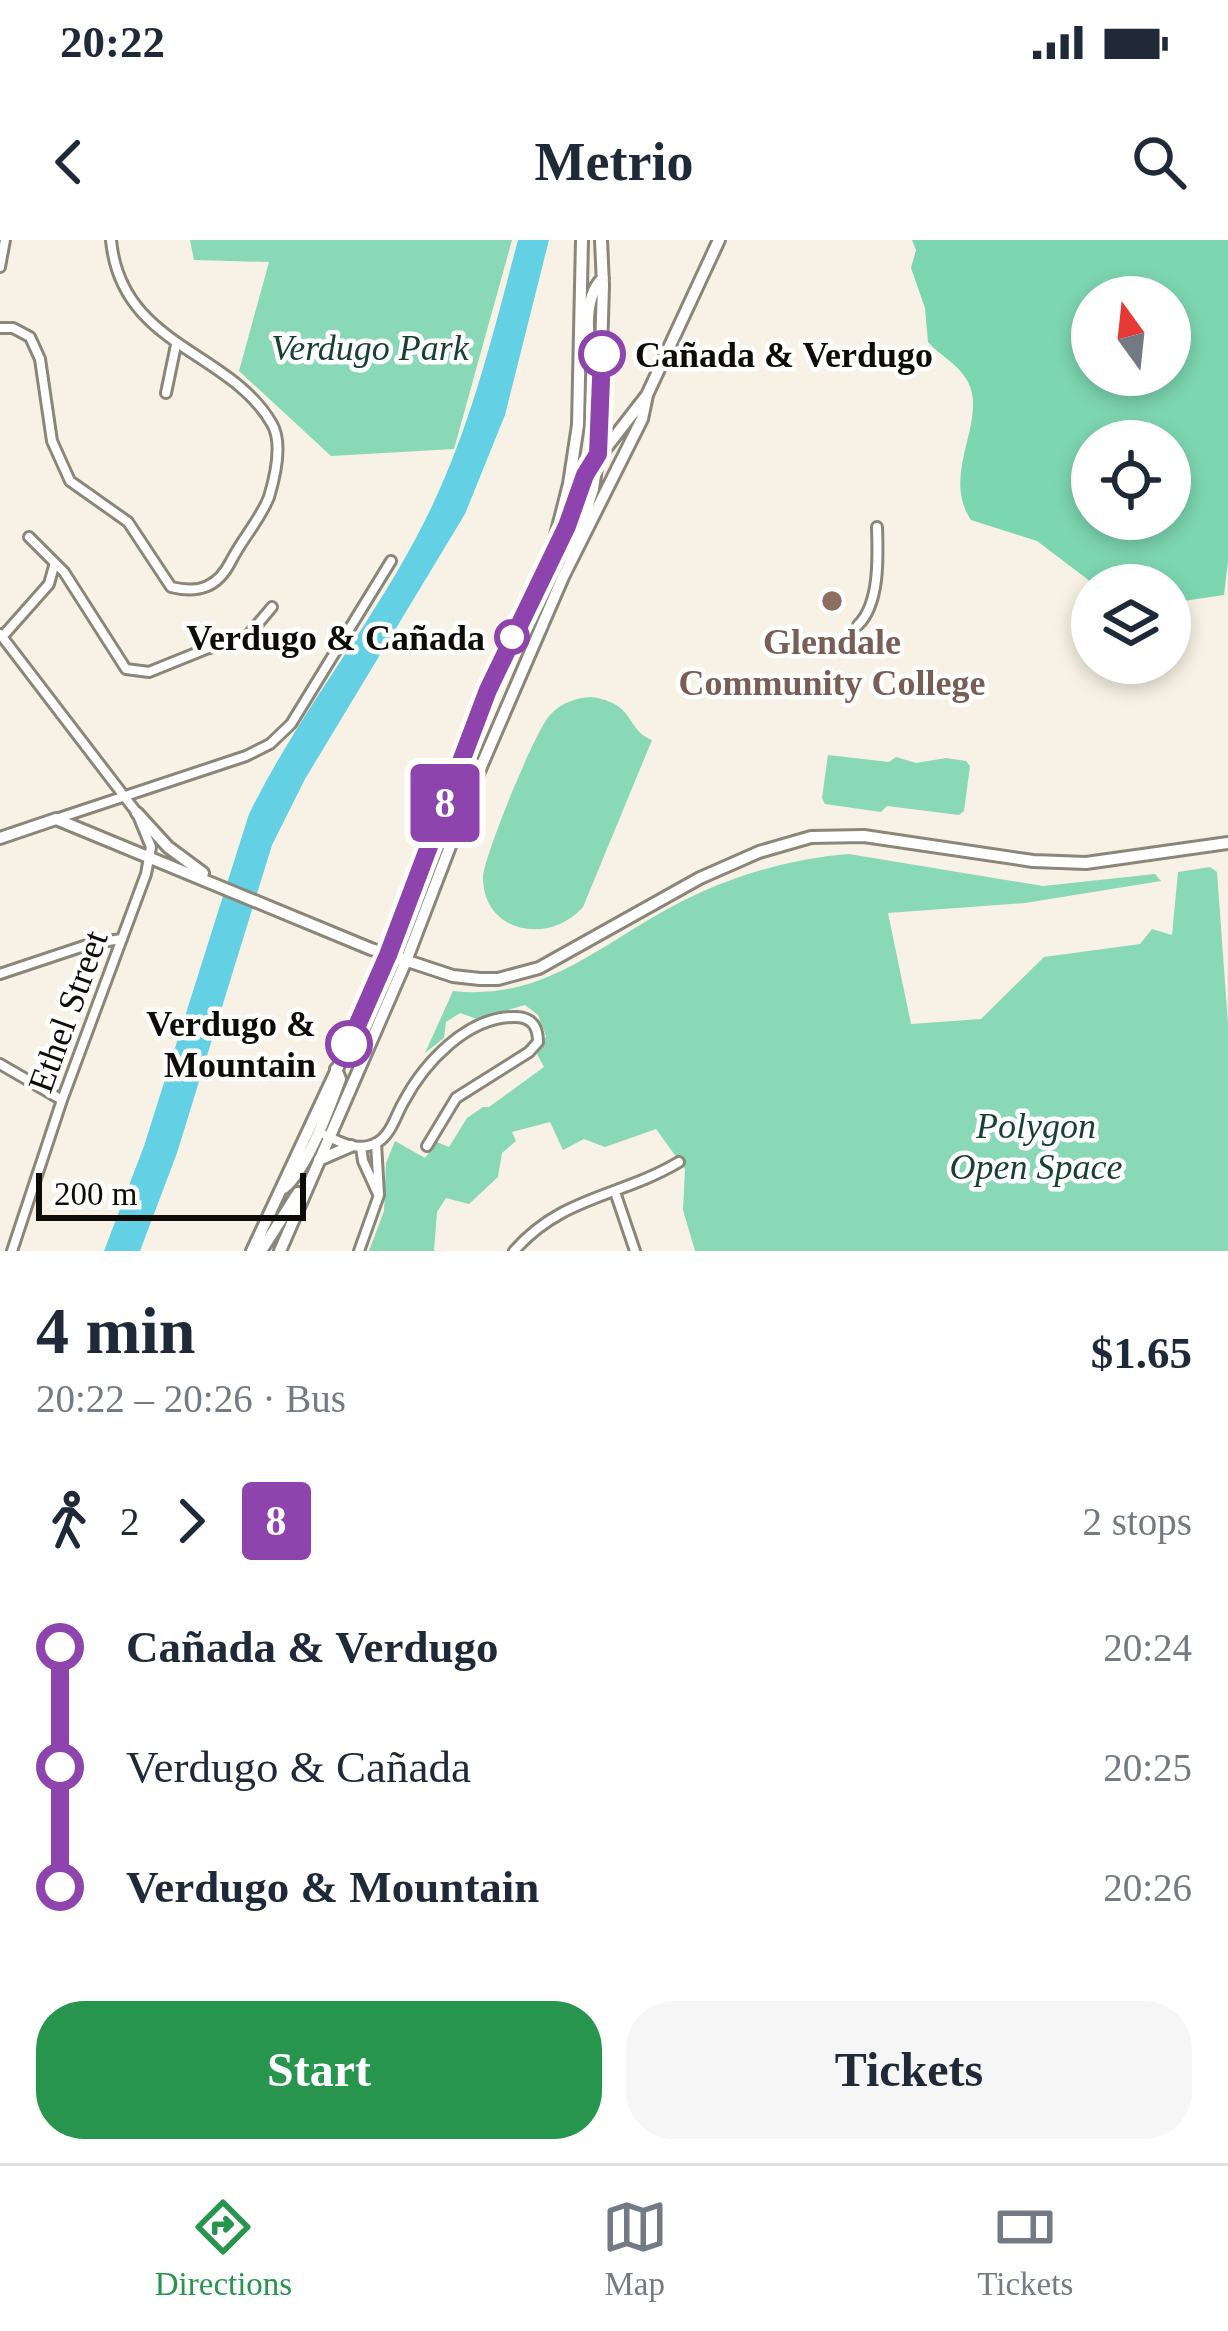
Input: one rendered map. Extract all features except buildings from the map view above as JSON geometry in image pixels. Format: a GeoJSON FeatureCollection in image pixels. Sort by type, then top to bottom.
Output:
{"type":"FeatureCollection","features":[{"type":"Feature","properties":{"kind":"main road"},"geometry":{"type":"LineString","coordinates":[[552,552],[577,440],[584,328],[582,240]]}},
{"type":"Feature","properties":{"kind":"main road"},"geometry":{"type":"LineString","coordinates":[[569,563],[593,490],[598,454],[601,240]]}},
{"type":"Feature","properties":{"kind":"main road"},"geometry":{"type":"LineString","coordinates":[[278,1193],[292,1181],[324,1134],[406,961],[477,776],[569,563],[642,419],[647,395],[719,240]]}},
{"type":"Feature","properties":{"kind":"main road"},"geometry":{"type":"LineString","coordinates":[[601,379],[584,328],[593,288],[603,278]]}},
{"type":"Feature","properties":{"kind":"main road"},"geometry":{"type":"LineString","coordinates":[[257,1251],[278,1193],[388,955],[488,690],[567,526],[585,475],[647,395]]}},
{"type":"Feature","properties":{"kind":"main road"},"geometry":{"type":"LineString","coordinates":[[488,690],[510,701]]}},
{"type":"Feature","properties":{"kind":"main road"},"geometry":{"type":"LineString","coordinates":[[137,813],[168,847],[220,884]]}},
{"type":"Feature","properties":{"kind":"main road"},"geometry":{"type":"LineString","coordinates":[[0,838],[56,819],[388,955],[453,976],[498,979],[557,960],[700,878],[759,852],[811,837],[864,836],[1034,861],[1086,863],[1228,843]]}},
{"type":"Feature","properties":{"kind":"main road"},"geometry":{"type":"LineString","coordinates":[[280,1251],[324,1134],[340,1079],[336,1070]]}},
{"type":"Feature","properties":{"kind":"main road"},"geometry":{"type":"LineString","coordinates":[[257,1251],[313,1168],[356,1146]]}},
{"type":"Feature","properties":{"kind":"street"},"geometry":{"type":"LineString","coordinates":[[0,267],[5,240]]}},
{"type":"Feature","properties":{"kind":"street"},"geometry":{"type":"LineString","coordinates":[[0,328],[13,328],[31,337],[40,358],[52,442],[70,481],[128,522],[171,587],[191,592],[224,577],[268,500],[277,465],[274,426],[240,388],[156,328],[121,280],[111,240]]}},
{"type":"Feature","properties":{"kind":"street"},"geometry":{"type":"LineString","coordinates":[[166,393],[176,345]]}},
{"type":"Feature","properties":{"kind":"street"},"geometry":{"type":"LineString","coordinates":[[857,625],[869,614],[877,526]]}},
{"type":"Feature","properties":{"kind":"street"},"geometry":{"type":"LineString","coordinates":[[29,537],[64,572],[126,669],[136,672],[149,672],[244,639],[272,607]]}},
{"type":"Feature","properties":{"kind":"street"},"geometry":{"type":"LineString","coordinates":[[56,819],[246,756],[280,735],[391,561]]}},
{"type":"Feature","properties":{"kind":"street"},"geometry":{"type":"LineString","coordinates":[[54,566],[49,584],[1,635],[137,813],[150,845],[150,858]]}},
{"type":"Feature","properties":{"kind":"street","name":"Ethel Street"},"geometry":{"type":"LineString","coordinates":[[12,1251],[150,858]]}},
{"type":"Feature","properties":{"kind":"street"},"geometry":{"type":"LineString","coordinates":[[0,974],[93,943],[122,939]]}},
{"type":"Feature","properties":{"kind":"street"},"geometry":{"type":"LineString","coordinates":[[324,1134],[356,1146],[376,1142],[390,1128],[428,1064],[461,1035],[516,1017],[532,1022],[538,1042],[456,1099],[427,1146]]}},
{"type":"Feature","properties":{"kind":"street"},"geometry":{"type":"LineString","coordinates":[[0,1064],[62,1100]]}},
{"type":"Feature","properties":{"kind":"street"},"geometry":{"type":"LineString","coordinates":[[359,1251],[379,1195],[376,1142]]}},
{"type":"Feature","properties":{"kind":"street"},"geometry":{"type":"LineString","coordinates":[[356,1146],[379,1195]]}},
{"type":"Feature","properties":{"kind":"street"},"geometry":{"type":"LineString","coordinates":[[514,1251],[536,1226],[564,1209],[650,1179],[680,1162]]}},
{"type":"Feature","properties":{"kind":"street"},"geometry":{"type":"LineString","coordinates":[[615,1192],[635,1251]]}},
{"type":"Feature","properties":{"kind":"green space","name":"Verdugo Park"},"geometry":{"type":"Polygon","coordinates":[[[190,240],[512,240],[454,449],[331,456],[239,371],[269,262],[194,260],[190,240]]]}},
{"type":"Feature","properties":{"kind":"green space"},"geometry":{"type":"Polygon","coordinates":[[[912,240],[1228,240],[1228,561],[1224,595],[1191,600],[1191,564],[1071,567],[1037,541],[971,520],[960,485],[973,398],[964,376],[928,342],[925,308],[911,268],[916,250],[912,240]]]}},
{"type":"Feature","properties":{"kind":"green space"},"geometry":{"type":"Polygon","coordinates":[[[591,697],[616,705],[652,740],[583,907],[553,926],[521,928],[494,911],[486,896],[486,865],[511,794],[543,726],[564,704],[591,697]]]}},
{"type":"Feature","properties":{"kind":"green space"},"geometry":{"type":"Polygon","coordinates":[[[828,755],[889,762],[896,757],[916,763],[946,758],[966,761],[970,766],[964,811],[959,815],[887,806],[881,812],[825,804],[828,755]]]}},
{"type":"Feature","properties":{"kind":"green space","name":"Polygon Open Space"},"geometry":{"type":"Polygon","coordinates":[[[849,854],[1043,886],[1155,874],[1161,881],[1025,903],[888,913],[911,1024],[981,1019],[1044,957],[1140,944],[1152,929],[1172,935],[1178,872],[1210,867],[1217,872],[1228,1024],[1228,1251],[695,1251],[683,1210],[685,1169],[656,1129],[605,1147],[584,1139],[563,1150],[550,1122],[512,1132],[516,1141],[502,1153],[498,1177],[469,1204],[446,1198],[437,1212],[434,1251],[369,1251],[384,1211],[386,1163],[395,1141],[425,1158],[437,1142],[449,1147],[467,1118],[544,1067],[537,1054],[546,1036],[538,1015],[525,1005],[477,1019],[460,1013],[446,1022],[444,1038],[425,1053],[453,991],[515,988],[542,979],[715,886],[781,865],[849,854]]]}},
{"type":"Feature","properties":{"kind":"water"},"geometry":{"type":"Polygon","coordinates":[[[518,240],[549,240],[505,415],[465,514],[305,779],[272,845],[177,1153],[140,1251],[104,1251],[144,1146],[249,814],[433,504],[471,407],[518,240]]]}},
{"type":"Feature","properties":{"kind":"bus line","name":"8"},"geometry":{"type":"LineString","coordinates":[[349,1044],[388,955],[488,690],[598,454],[602,354]]}},
{"type":"Feature","properties":{"kind":"place","name":"Cañada & Verdugo"},"geometry":{"type":"Point","coordinates":[602,354]}},
{"type":"Feature","properties":{"kind":"place","name":"Glendale Community College"},"geometry":{"type":"Point","coordinates":[832,601]}},
{"type":"Feature","properties":{"kind":"place","name":"Verdugo & Cañada"},"geometry":{"type":"Point","coordinates":[512,637]}},
{"type":"Feature","properties":{"kind":"place","name":"Verdugo & Mountain"},"geometry":{"type":"Point","coordinates":[349,1044]}}]}
